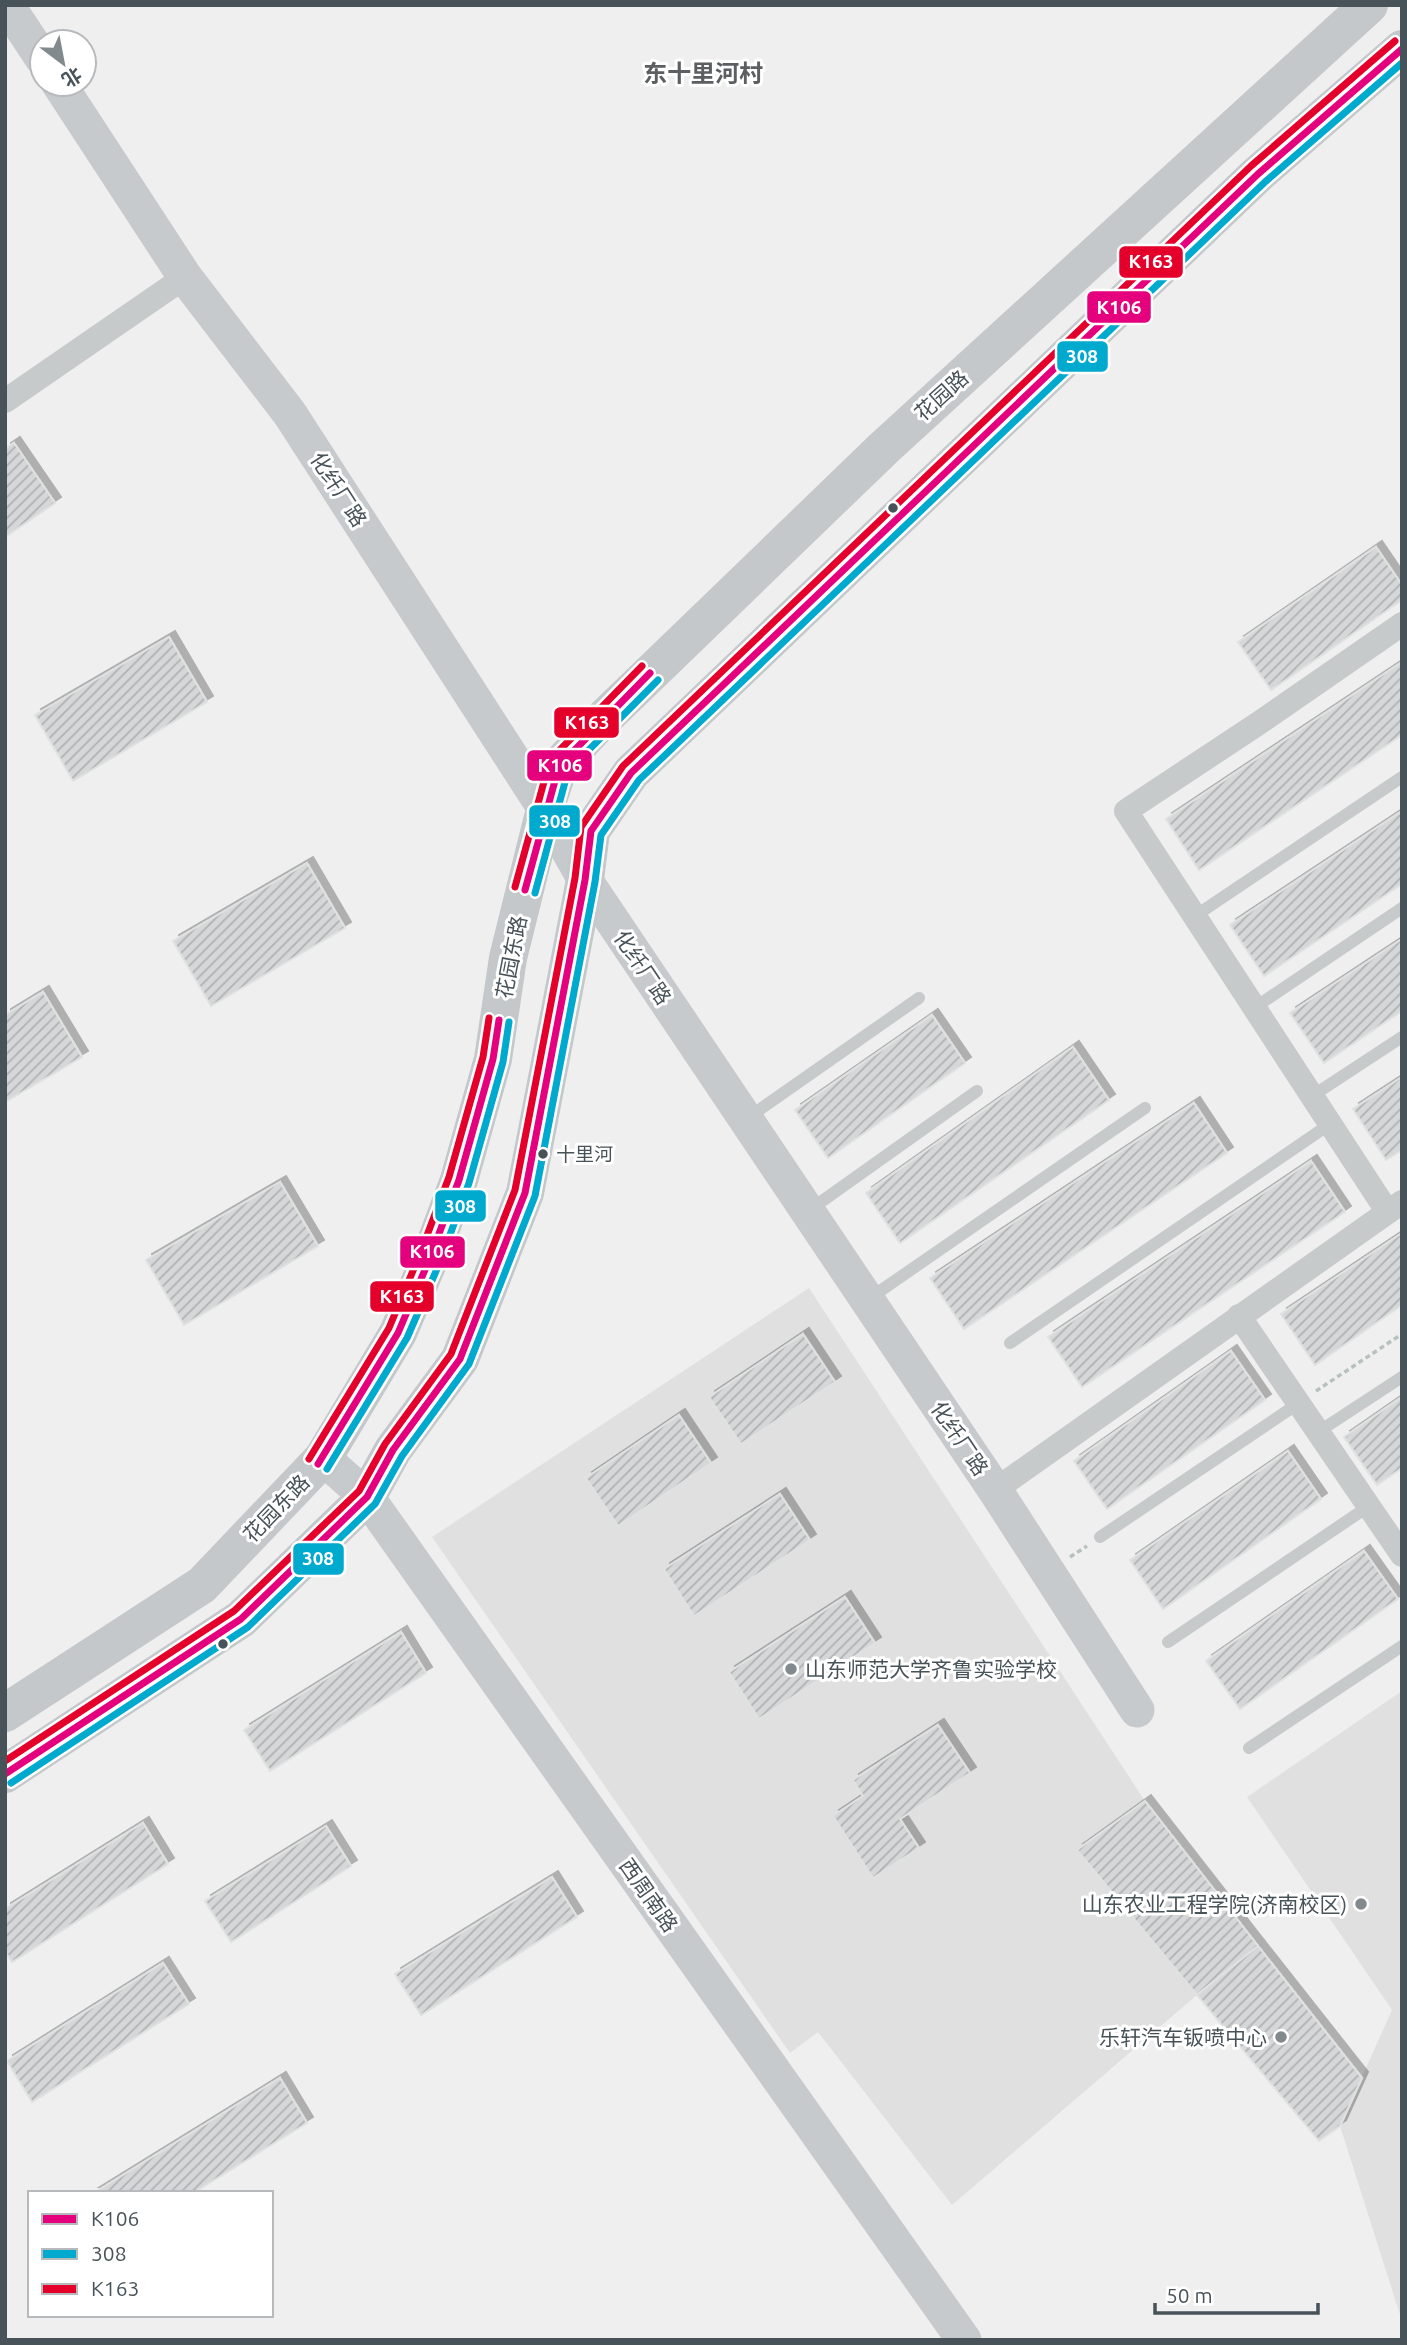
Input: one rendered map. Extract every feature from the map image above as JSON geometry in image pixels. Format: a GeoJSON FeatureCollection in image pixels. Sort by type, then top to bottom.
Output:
{"type":"FeatureCollection","features":[{"type":"Feature","properties":{"kind":"main road"},"geometry":{"type":"LineString","coordinates":[[7,5],[28,37]]}},
{"type":"Feature","properties":{"kind":"main road","name":"花园路"},"geometry":{"type":"LineString","coordinates":[[545,809],[559,766],[598,724],[885,447],[1369,5]]}},
{"type":"Feature","properties":{"kind":"main road"},"geometry":{"type":"LineString","coordinates":[[5,1774],[241,1619],[367,1497],[393,1450],[460,1359],[525,1193],[585,880],[591,831],[631,773],[1258,174],[1402,49]]}},
{"type":"Feature","properties":{"kind":"main road","name":"化纤厂路"},"geometry":{"type":"LineString","coordinates":[[68,98],[185,278],[290,414],[545,809],[585,880],[995,1490],[1137,1710]]}},
{"type":"Feature","properties":{"kind":"main road","name":"花园东路"},"geometry":{"type":"LineString","coordinates":[[5,1713],[202,1585],[323,1458],[398,1333],[459,1180],[493,1059],[508,958],[545,809]]}},
{"type":"Feature","properties":{"kind":"main road","name":"西周南路"},"geometry":{"type":"LineString","coordinates":[[323,1458],[367,1497],[964,2340]]}},
{"type":"Feature","properties":{"kind":"street"},"geometry":{"type":"LineString","coordinates":[[5,401],[185,278]]}},
{"type":"Feature","properties":{"kind":"street"},"geometry":{"type":"LineString","coordinates":[[995,1490],[1394,1206],[1330,1124],[1126,811],[1402,624]]}},
{"type":"Feature","properties":{"kind":"street"},"geometry":{"type":"LineString","coordinates":[[1239,1316],[1402,1555]]}},
{"type":"Feature","properties":{"kind":"lane"},"geometry":{"type":"LineString","coordinates":[[1195,916],[1402,777]]}},
{"type":"Feature","properties":{"kind":"lane"},"geometry":{"type":"LineString","coordinates":[[1254,1008],[1402,908]]}},
{"type":"Feature","properties":{"kind":"lane"},"geometry":{"type":"LineString","coordinates":[[746,1119],[919,998]]}},
{"type":"Feature","properties":{"kind":"lane"},"geometry":{"type":"LineString","coordinates":[[1312,1096],[1402,1037]]}},
{"type":"Feature","properties":{"kind":"lane"},"geometry":{"type":"LineString","coordinates":[[808,1212],[977,1091]]}},
{"type":"Feature","properties":{"kind":"lane"},"geometry":{"type":"LineString","coordinates":[[867,1300],[1145,1108]]}},
{"type":"Feature","properties":{"kind":"lane"},"geometry":{"type":"LineString","coordinates":[[1010,1343],[1330,1124]]}},
{"type":"Feature","properties":{"kind":"lane"},"geometry":{"type":"LineString","coordinates":[[1318,1432],[1402,1377]]}},
{"type":"Feature","properties":{"kind":"lane"},"geometry":{"type":"LineString","coordinates":[[1100,1537],[1298,1403]]}},
{"type":"Feature","properties":{"kind":"lane"},"geometry":{"type":"LineString","coordinates":[[1168,1642],[1369,1506]]}},
{"type":"Feature","properties":{"kind":"lane"},"geometry":{"type":"LineString","coordinates":[[1248,1748],[1402,1646]]}},
{"type":"Feature","properties":{"kind":"path"},"geometry":{"type":"LineString","coordinates":[[1298,1403],[1402,1334]]}},
{"type":"Feature","properties":{"kind":"path"},"geometry":{"type":"LineString","coordinates":[[1048,1572],[1100,1537]]}},
{"type":"Feature","properties":{"kind":"shaded area","name":"山东师范大学齐鲁实验学校"},"geometry":{"type":"Polygon","coordinates":[[[809,1288],[1145,1801],[1077,1850],[1197,1995],[952,2205],[818,2032],[790,2053],[432,1537],[809,1288]]]}},
{"type":"Feature","properties":{"kind":"shaded area","name":"山东农业工程学院(济南校区)"},"geometry":{"type":"Polygon","coordinates":[[[1402,1691],[1402,2321],[1340,2126],[1392,2010],[1247,1797],[1402,1691]]]}},
{"type":"Feature","properties":{"kind":"building"},"geometry":{"type":"Polygon","coordinates":[[[14,443],[55,503],[5,537],[5,449],[14,443]]]}},
{"type":"Feature","properties":{"kind":"building"},"geometry":{"type":"Polygon","coordinates":[[[1376,547],[1402,585],[1402,600],[1271,690],[1238,642],[1376,547]]]}},
{"type":"Feature","properties":{"kind":"building"},"geometry":{"type":"Polygon","coordinates":[[[169,637],[207,702],[73,781],[35,715],[169,637]]]}},
{"type":"Feature","properties":{"kind":"building"},"geometry":{"type":"Polygon","coordinates":[[[1402,662],[1402,735],[1199,870],[1166,819],[1402,662]]]}},
{"type":"Feature","properties":{"kind":"building"},"geometry":{"type":"Polygon","coordinates":[[[1402,811],[1402,884],[1264,976],[1230,925],[1402,811]]]}},
{"type":"Feature","properties":{"kind":"building"},"geometry":{"type":"Polygon","coordinates":[[[307,863],[345,928],[211,1006],[173,941],[307,863]]]}},
{"type":"Feature","properties":{"kind":"building"},"geometry":{"type":"Polygon","coordinates":[[[1402,939],[1402,1011],[1324,1063],[1290,1013],[1402,939]]]}},
{"type":"Feature","properties":{"kind":"building"},"geometry":{"type":"Polygon","coordinates":[[[43,992],[82,1057],[5,1102],[5,1015],[43,992]]]}},
{"type":"Feature","properties":{"kind":"building"},"geometry":{"type":"Polygon","coordinates":[[[932,1015],[965,1063],[828,1158],[795,1110],[932,1015]]]}},
{"type":"Feature","properties":{"kind":"building"},"geometry":{"type":"Polygon","coordinates":[[[1073,1047],[1109,1100],[900,1243],[866,1193],[1073,1047]]]}},
{"type":"Feature","properties":{"kind":"building"},"geometry":{"type":"Polygon","coordinates":[[[1402,1077],[1402,1150],[1386,1160],[1353,1109],[1402,1077]]]}},
{"type":"Feature","properties":{"kind":"building"},"geometry":{"type":"Polygon","coordinates":[[[1194,1103],[1227,1153],[964,1329],[930,1278],[1194,1103]]]}},
{"type":"Feature","properties":{"kind":"building"},"geometry":{"type":"Polygon","coordinates":[[[1311,1161],[1345,1212],[1082,1387],[1048,1337],[1311,1161]]]}},
{"type":"Feature","properties":{"kind":"building"},"geometry":{"type":"Polygon","coordinates":[[[280,1182],[318,1246],[184,1325],[146,1260],[280,1182]]]}},
{"type":"Feature","properties":{"kind":"building"},"geometry":{"type":"Polygon","coordinates":[[[1402,1233],[1402,1305],[1315,1365],[1281,1314],[1402,1233]]]}},
{"type":"Feature","properties":{"kind":"building"},"geometry":{"type":"Polygon","coordinates":[[[803,1334],[835,1382],[741,1444],[709,1397],[803,1334]]]}},
{"type":"Feature","properties":{"kind":"building"},"geometry":{"type":"Polygon","coordinates":[[[1231,1351],[1265,1400],[1107,1509],[1074,1461],[1231,1351]]]}},
{"type":"Feature","properties":{"kind":"building"},"geometry":{"type":"Polygon","coordinates":[[[1402,1397],[1402,1468],[1377,1485],[1344,1437],[1402,1397]]]}},
{"type":"Feature","properties":{"kind":"building"},"geometry":{"type":"Polygon","coordinates":[[[679,1415],[711,1463],[618,1526],[586,1478],[679,1415]]]}},
{"type":"Feature","properties":{"kind":"building"},"geometry":{"type":"Polygon","coordinates":[[[1288,1451],[1321,1499],[1163,1609],[1130,1560],[1288,1451]]]}},
{"type":"Feature","properties":{"kind":"building"},"geometry":{"type":"Polygon","coordinates":[[[780,1494],[810,1540],[694,1616],[664,1569],[780,1494]]]}},
{"type":"Feature","properties":{"kind":"building"},"geometry":{"type":"Polygon","coordinates":[[[1364,1551],[1398,1599],[1240,1709],[1206,1661],[1364,1551]]]}},
{"type":"Feature","properties":{"kind":"building"},"geometry":{"type":"Polygon","coordinates":[[[845,1597],[875,1643],[759,1719],[729,1672],[845,1597]]]}},
{"type":"Feature","properties":{"kind":"building"},"geometry":{"type":"Polygon","coordinates":[[[401,1632],[426,1673],[270,1771],[244,1730],[401,1632]]]}},
{"type":"Feature","properties":{"kind":"building"},"geometry":{"type":"Polygon","coordinates":[[[938,1725],[970,1773],[900,1819],[919,1848],[873,1878],[833,1816],[863,1796],[853,1780],[938,1725]]]}},
{"type":"Feature","properties":{"kind":"building"},"geometry":{"type":"Polygon","coordinates":[[[1145,1801],[1258,1946],[1197,1995],[1077,1850],[1145,1801]]]}},
{"type":"Feature","properties":{"kind":"building"},"geometry":{"type":"Polygon","coordinates":[[[143,1823],[168,1864],[12,1962],[5,1951],[5,1909],[143,1823]]]}},
{"type":"Feature","properties":{"kind":"building"},"geometry":{"type":"Polygon","coordinates":[[[326,1826],[351,1866],[231,1942],[205,1901],[326,1826]]]}},
{"type":"Feature","properties":{"kind":"building"},"geometry":{"type":"Polygon","coordinates":[[[552,1877],[577,1917],[421,2015],[395,1974],[552,1877]]]}},
{"type":"Feature","properties":{"kind":"building","name":"乐轩汽车钣喷中心"},"geometry":{"type":"Polygon","coordinates":[[[1258,1946],[1362,2078],[1340,2126],[1319,2141],[1197,1995],[1258,1946]]]}},
{"type":"Feature","properties":{"kind":"building"},"geometry":{"type":"Polygon","coordinates":[[[163,1963],[189,2004],[32,2102],[7,2061],[163,1963]]]}},
{"type":"Feature","properties":{"kind":"building"},"geometry":{"type":"Polygon","coordinates":[[[280,2078],[307,2123],[196,2191],[97,2191],[280,2078]]]}},
{"type":"Feature","properties":{"kind":"transit line","name":"K163"},"geometry":{"type":"LineString","coordinates":[[5,1761],[234,1611],[359,1491],[385,1444],[451,1354],[515,1190],[575,878],[581,827],[623,766],[1251,166],[1395,41]]}},
{"type":"Feature","properties":{"kind":"transit line","name":"K106"},"geometry":{"type":"LineString","coordinates":[[5,1774],[241,1619],[367,1497],[393,1450],[460,1359],[525,1193],[585,880],[591,831],[631,773],[1258,174],[1402,49]]}},
{"type":"Feature","properties":{"kind":"transit line","name":"308"},"geometry":{"type":"LineString","coordinates":[[11,1783],[248,1627],[375,1504],[402,1456],[469,1364],[535,1196],[595,882],[601,835],[639,780],[1265,182],[1402,63]]}},
{"type":"Feature","properties":{"kind":"transit line","name":"K163"},"geometry":{"type":"LineString","coordinates":[[515,887],[550,760],[642,666]]}},
{"type":"Feature","properties":{"kind":"transit line","name":"K106"},"geometry":{"type":"LineString","coordinates":[[525,890],[559,766],[650,673]]}},
{"type":"Feature","properties":{"kind":"transit line","name":"308"},"geometry":{"type":"LineString","coordinates":[[535,893],[568,771],[658,680]]}},
{"type":"Feature","properties":{"kind":"transit line","name":"K163"},"geometry":{"type":"LineString","coordinates":[[309,1459],[389,1328],[420,1254],[449,1177],[483,1057],[489,1018]]}},
{"type":"Feature","properties":{"kind":"transit line","name":"K106"},"geometry":{"type":"LineString","coordinates":[[318,1464],[398,1333],[430,1258],[459,1180],[493,1059],[499,1020]]}},
{"type":"Feature","properties":{"kind":"transit line","name":"308"},"geometry":{"type":"LineString","coordinates":[[327,1469],[407,1338],[440,1262],[469,1183],[503,1062],[509,1022]]}},
{"type":"Feature","properties":{"kind":"place","name":"十里河"},"geometry":{"type":"Point","coordinates":[543,1154]}},
{"type":"Feature","properties":{"kind":"place","name":"山东师范大学齐鲁实验学校"},"geometry":{"type":"Point","coordinates":[791,1669]}},
{"type":"Feature","properties":{"kind":"place","name":"山东农业工程学院(济南校区)"},"geometry":{"type":"Point","coordinates":[1361,1904]}},
{"type":"Feature","properties":{"kind":"place","name":"乐轩汽车钣喷中心"},"geometry":{"type":"Point","coordinates":[1281,2037]}},
{"type":"Feature","properties":{"kind":"district","name":"东十里河村"},"geometry":{"type":"Point","coordinates":[703,73]}}]}
